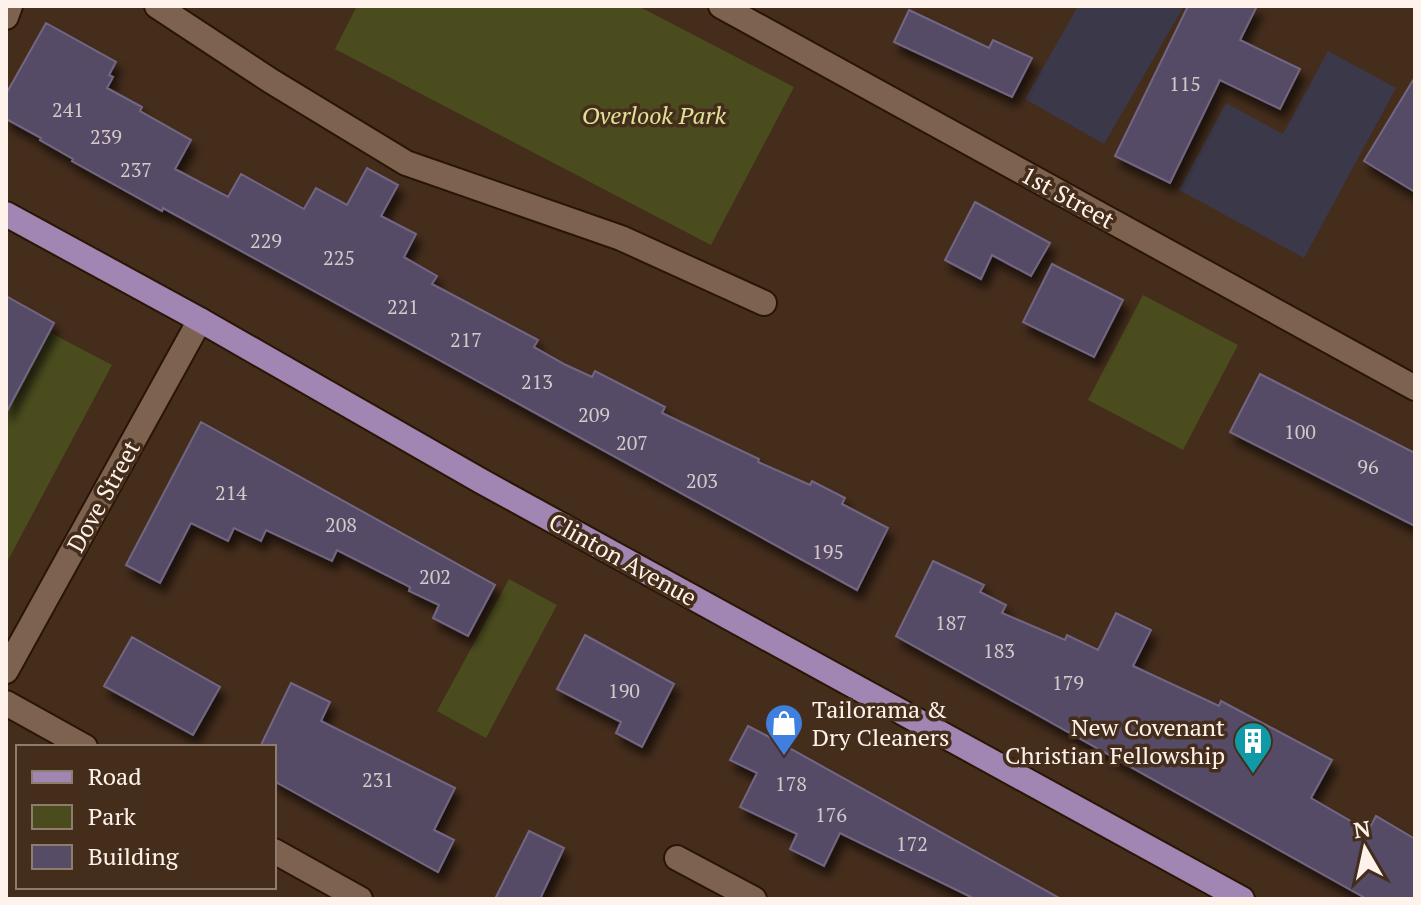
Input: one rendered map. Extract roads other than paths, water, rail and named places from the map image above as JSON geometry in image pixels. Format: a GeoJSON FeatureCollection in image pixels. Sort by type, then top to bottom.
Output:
{"type":"FeatureCollection","features":[{"type":"Feature","properties":{"kind":"main road","name":"Clinton Avenue"},"geometry":{"type":"LineString","coordinates":[[6,214],[200,320],[481,481],[1242,899]]}},
{"type":"Feature","properties":{"kind":"street"},"geometry":{"type":"LineString","coordinates":[[6,17],[10,6]]}},
{"type":"Feature","properties":{"kind":"street"},"geometry":{"type":"LineString","coordinates":[[157,6],[271,81],[406,163],[621,238],[764,303]]}},
{"type":"Feature","properties":{"kind":"street","name":"1st Street"},"geometry":{"type":"LineString","coordinates":[[721,6],[1415,388]]}},
{"type":"Feature","properties":{"kind":"street","name":"Dove Street"},"geometry":{"type":"LineString","coordinates":[[6,671],[200,320]]}},
{"type":"Feature","properties":{"kind":"street"},"geometry":{"type":"LineString","coordinates":[[6,703],[81,745]]}},
{"type":"Feature","properties":{"kind":"street"},"geometry":{"type":"LineString","coordinates":[[276,852],[360,899]]}},
{"type":"Feature","properties":{"kind":"street"},"geometry":{"type":"LineString","coordinates":[[677,858],[754,899]]}},
{"type":"Feature","properties":{"kind":"place","name":"Tailorama & Dry Cleaners"},"geometry":{"type":"Point","coordinates":[784,757]}},
{"type":"Feature","properties":{"kind":"place","name":"New Covenant Christian Fellowship"},"geometry":{"type":"Point","coordinates":[1253,775]}},
{"type":"Feature","properties":{"kind":"park label","name":"Overlook Park"},"geometry":{"type":"Point","coordinates":[654,115]}}]}
